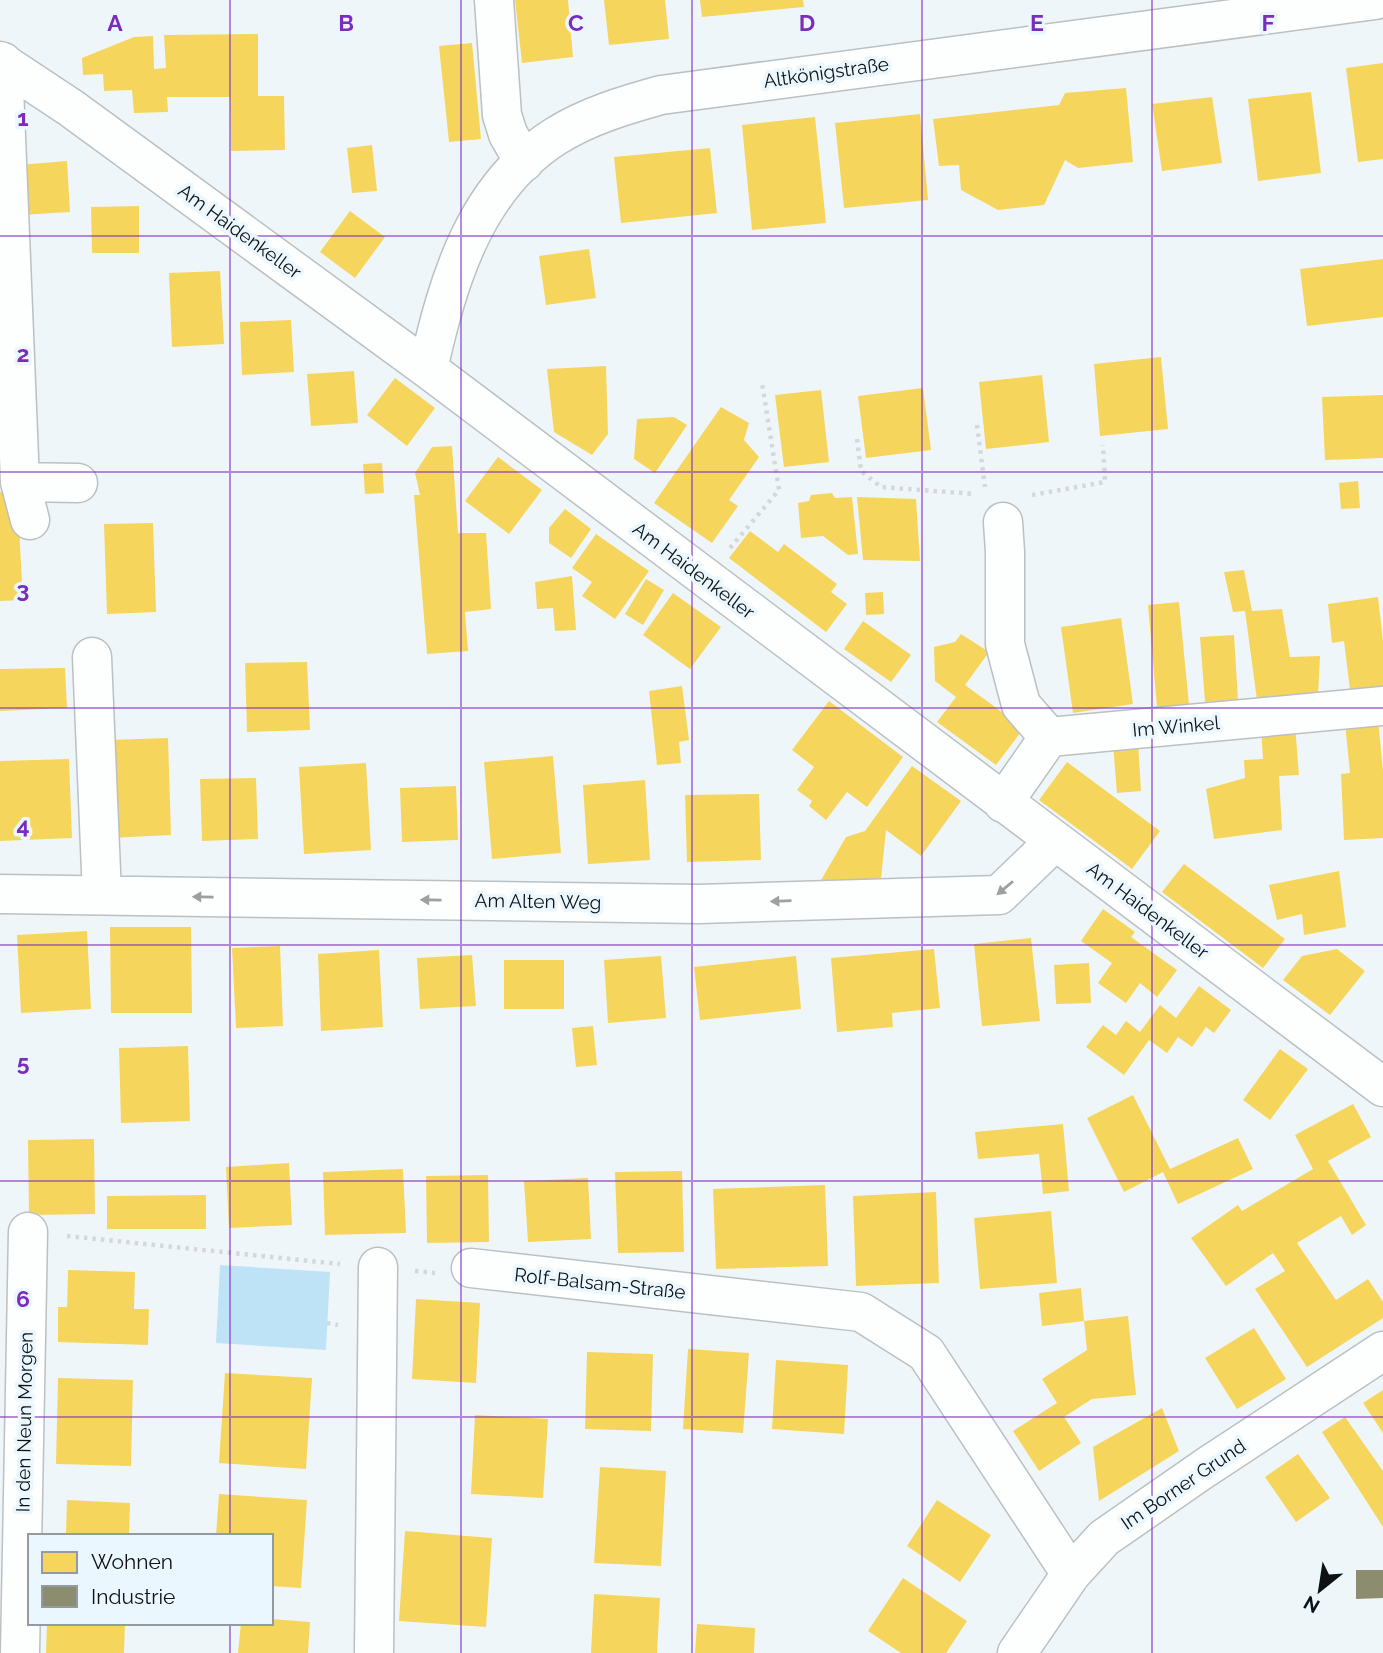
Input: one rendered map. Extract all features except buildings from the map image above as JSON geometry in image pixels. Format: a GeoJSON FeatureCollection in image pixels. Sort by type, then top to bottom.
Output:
{"type":"FeatureCollection","features":[{"type":"Feature","properties":{"kind":"street"},"geometry":{"type":"LineString","coordinates":[[494,0],[502,115],[508,134],[524,162]]}},
{"type":"Feature","properties":{"kind":"street","name":"Altkönigstraße"},"geometry":{"type":"LineString","coordinates":[[428,369],[441,310],[465,245],[484,208],[509,175],[555,136],[585,120],[623,105],[661,95],[1375,0]]}},
{"type":"Feature","properties":{"kind":"street"},"geometry":{"type":"LineString","coordinates":[[1,61],[20,482],[30,520]]}},
{"type":"Feature","properties":{"kind":"street","name":"Am Haidenkeller"},"geometry":{"type":"LineString","coordinates":[[1,61],[71,108],[428,369],[1383,1087]]}},
{"type":"Feature","properties":{"kind":"street"},"geometry":{"type":"LineString","coordinates":[[20,482],[78,482]]}},
{"type":"Feature","properties":{"kind":"street"},"geometry":{"type":"LineString","coordinates":[[1003,803],[1049,737],[1021,705],[1005,644],[1005,552],[1013,509]]}},
{"type":"Feature","properties":{"kind":"street"},"geometry":{"type":"LineString","coordinates":[[93,657],[102,895]]}},
{"type":"Feature","properties":{"kind":"street","name":"Im Winkel"},"geometry":{"type":"LineString","coordinates":[[1049,737],[1383,706]]}},
{"type":"Feature","properties":{"kind":"street","name":"Am Alten Weg"},"geometry":{"type":"LineString","coordinates":[[0,894],[699,904],[999,895],[1055,841]]}},
{"type":"Feature","properties":{"kind":"street","name":"In den Neun Morgen"},"geometry":{"type":"LineString","coordinates":[[20,1653],[28,1232]]}},
{"type":"Feature","properties":{"kind":"street"},"geometry":{"type":"LineString","coordinates":[[374,1653],[378,1267]]}},
{"type":"Feature","properties":{"kind":"street","name":"Rolf-Balsam-Straße"},"geometry":{"type":"LineString","coordinates":[[471,1268],[861,1312],[926,1353],[1071,1574]]}},
{"type":"Feature","properties":{"kind":"street","name":"Im Borner Grund"},"geometry":{"type":"LineString","coordinates":[[1017,1653],[1071,1574],[1104,1538],[1383,1351]]}},
{"type":"Feature","properties":{"kind":"path"},"geometry":{"type":"LineString","coordinates":[[705,578],[779,490],[762,383]]}},
{"type":"Feature","properties":{"kind":"path"},"geometry":{"type":"LineString","coordinates":[[858,439],[861,471],[881,487],[986,495],[977,425]]}},
{"type":"Feature","properties":{"kind":"path"},"geometry":{"type":"LineString","coordinates":[[1013,509],[1105,482],[1103,445]]}},
{"type":"Feature","properties":{"kind":"path"},"geometry":{"type":"LineString","coordinates":[[28,1232],[461,1275],[471,1268]]}},
{"type":"Feature","properties":{"kind":"shaded area"},"geometry":{"type":"Polygon","coordinates":[[[220,1265],[330,1272],[326,1350],[216,1343],[220,1265]]]}}]}
